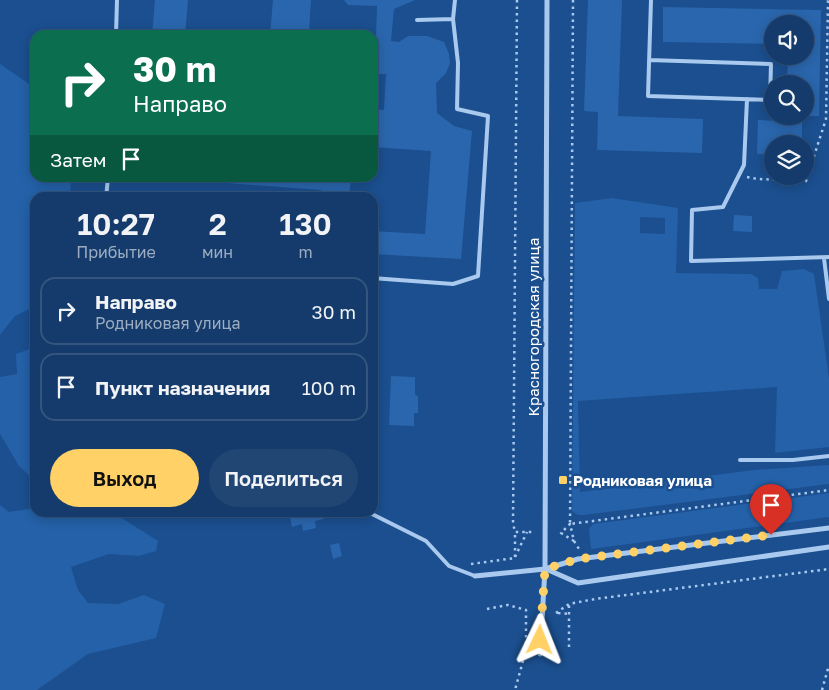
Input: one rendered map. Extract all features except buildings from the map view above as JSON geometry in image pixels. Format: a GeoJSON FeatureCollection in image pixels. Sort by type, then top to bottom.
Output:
{"type":"FeatureCollection","features":[{"type":"Feature","properties":{"kind":"street","name":"Красногородская улица"},"geometry":{"type":"LineString","coordinates":[[540,654],[545,569],[547,0]]}},
{"type":"Feature","properties":{"kind":"street"},"geometry":{"type":"LineString","coordinates":[[476,576],[545,569],[578,559],[829,528]]}},
{"type":"Feature","properties":{"kind":"street"},"geometry":{"type":"LineString","coordinates":[[545,569],[578,582],[829,547]]}},
{"type":"Feature","properties":{"kind":"lane"},"geometry":{"type":"LineString","coordinates":[[116,30],[117,0]]}},
{"type":"Feature","properties":{"kind":"lane"},"geometry":{"type":"LineString","coordinates":[[378,278],[453,284],[478,276],[488,116],[456,109],[458,63],[454,19],[455,0]]}},
{"type":"Feature","properties":{"kind":"lane"},"geometry":{"type":"LineString","coordinates":[[649,60],[771,64],[770,100],[648,96],[649,60],[651,0]]}},
{"type":"Feature","properties":{"kind":"lane"},"geometry":{"type":"LineString","coordinates":[[417,20],[454,19]]}},
{"type":"Feature","properties":{"kind":"lane"},"geometry":{"type":"LineString","coordinates":[[746,99],[744,165],[723,207],[692,210],[691,261],[826,257],[829,299]]}},
{"type":"Feature","properties":{"kind":"lane"},"geometry":{"type":"LineString","coordinates":[[740,460],[793,460],[829,456]]}},
{"type":"Feature","properties":{"kind":"lane"},"geometry":{"type":"LineString","coordinates":[[378,517],[426,541],[449,566],[476,576]]}},
{"type":"Feature","properties":{"kind":"path"},"geometry":{"type":"LineString","coordinates":[[515,558],[513,523],[517,0]]}},
{"type":"Feature","properties":{"kind":"path"},"geometry":{"type":"LineString","coordinates":[[573,0],[570,524],[574,541],[579,549]]}},
{"type":"Feature","properties":{"kind":"path"},"geometry":{"type":"LineString","coordinates":[[747,176],[758,179],[806,181],[826,119],[828,0]]}},
{"type":"Feature","properties":{"kind":"path"},"geometry":{"type":"LineString","coordinates":[[574,541],[561,533],[570,524],[829,490]]}},
{"type":"Feature","properties":{"kind":"path"},"geometry":{"type":"LineString","coordinates":[[515,532],[533,532]]}},
{"type":"Feature","properties":{"kind":"path"},"geometry":{"type":"LineString","coordinates":[[515,558],[527,532]]}},
{"type":"Feature","properties":{"kind":"path"},"geometry":{"type":"LineString","coordinates":[[478,562],[515,558]]}},
{"type":"Feature","properties":{"kind":"path"},"geometry":{"type":"LineString","coordinates":[[569,614],[556,613],[569,604],[829,569]]}},
{"type":"Feature","properties":{"kind":"path"},"geometry":{"type":"LineString","coordinates":[[569,604],[569,647]]}},
{"type":"Feature","properties":{"kind":"path"},"geometry":{"type":"LineString","coordinates":[[486,608],[508,605],[526,610],[526,650],[515,690]]}},
{"type":"Feature","properties":{"kind":"path"},"geometry":{"type":"LineString","coordinates":[[822,690],[829,666]]}},
{"type":"Feature","properties":{"kind":"shaded area"},"geometry":{"type":"Polygon","coordinates":[[[0,64],[30,85],[30,182],[71,182],[70,192],[30,192],[30,308],[15,316],[0,335],[0,64]]]}},
{"type":"Feature","properties":{"kind":"shaded area"},"geometry":{"type":"Polygon","coordinates":[[[612,198],[678,208],[676,273],[751,274],[758,278],[759,289],[777,289],[782,271],[804,269],[814,274],[829,378],[829,447],[775,453],[777,387],[578,401],[580,492],[754,470],[829,465],[829,484],[584,515],[578,515],[572,511],[575,203],[612,198]],[[640,217],[640,233],[665,234],[665,218],[640,217]]]}},
{"type":"Feature","properties":{"kind":"shaded area"},"geometry":{"type":"Polygon","coordinates":[[[30,349],[30,476],[19,466],[0,434],[0,377],[17,374],[16,354],[30,349]]]}},
{"type":"Feature","properties":{"kind":"shaded area"},"geometry":{"type":"Polygon","coordinates":[[[829,493],[829,517],[591,549],[589,529],[593,524],[829,493]]]}},
{"type":"Feature","properties":{"kind":"shaded area"},"geometry":{"type":"Polygon","coordinates":[[[0,505],[9,512],[30,509],[30,517],[120,517],[158,541],[156,551],[139,556],[109,554],[71,567],[78,590],[88,603],[118,604],[144,595],[165,604],[156,638],[88,654],[37,690],[0,690],[0,505]]]}},
{"type":"Feature","properties":{"kind":"place","name":"Родниковая улица"},"geometry":{"type":"Point","coordinates":[563,480]}},
{"type":"Feature","properties":{"kind":"route"},"geometry":{"type":"LineString","coordinates":[[540,640],[545,569],[578,559],[771,535]]}}]}
